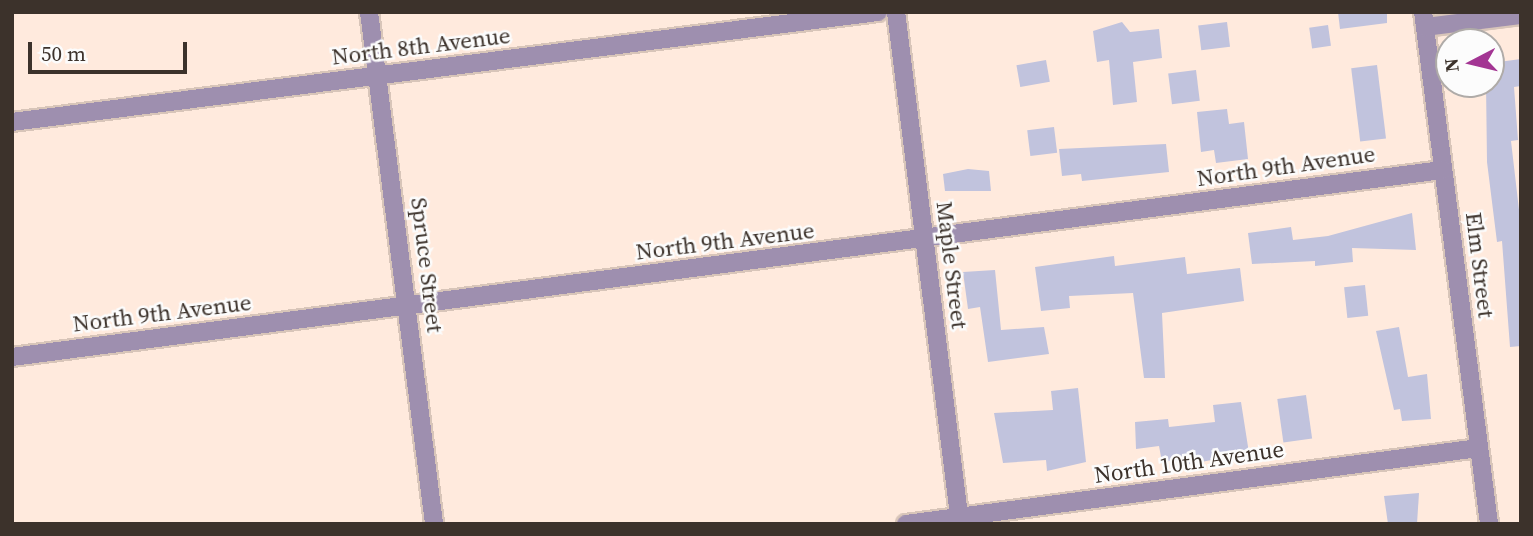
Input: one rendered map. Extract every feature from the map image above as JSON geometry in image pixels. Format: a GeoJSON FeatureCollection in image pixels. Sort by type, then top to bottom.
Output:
{"type":"FeatureCollection","features":[{"type":"Feature","properties":{"kind":"street","name":"Spruce Street"},"geometry":{"type":"LineString","coordinates":[[369,12],[434,524]]}},
{"type":"Feature","properties":{"kind":"street","name":"North 8th Avenue"},"geometry":{"type":"LineString","coordinates":[[12,122],[878,12]]}},
{"type":"Feature","properties":{"kind":"street","name":"Maple Street"},"geometry":{"type":"LineString","coordinates":[[896,12],[959,520]]}},
{"type":"Feature","properties":{"kind":"street"},"geometry":{"type":"LineString","coordinates":[[1424,20],[1521,15]]}},
{"type":"Feature","properties":{"kind":"street","name":"Elm Street"},"geometry":{"type":"LineString","coordinates":[[1424,20],[1489,524]]}},
{"type":"Feature","properties":{"kind":"street","name":"North 9th Avenue"},"geometry":{"type":"LineString","coordinates":[[12,358],[1443,170]]}},
{"type":"Feature","properties":{"kind":"street","name":"North 10th Avenue"},"geometry":{"type":"LineString","coordinates":[[906,524],[959,520],[1479,448]]}},
{"type":"Feature","properties":{"kind":"building"},"geometry":{"type":"Polygon","coordinates":[[[1338,12],[1387,12],[1387,23],[1340,29],[1338,12]]]}},
{"type":"Feature","properties":{"kind":"building"},"geometry":{"type":"Polygon","coordinates":[[[1122,22],[1130,32],[1159,29],[1162,58],[1133,62],[1137,102],[1113,105],[1109,60],[1097,62],[1093,31],[1122,22]]]}},
{"type":"Feature","properties":{"kind":"building"},"geometry":{"type":"Polygon","coordinates":[[[1227,22],[1230,47],[1201,50],[1198,26],[1227,22]]]}},
{"type":"Feature","properties":{"kind":"building"},"geometry":{"type":"Polygon","coordinates":[[[1328,25],[1331,46],[1312,48],[1309,28],[1328,25]]]}},
{"type":"Feature","properties":{"kind":"building"},"geometry":{"type":"Polygon","coordinates":[[[1521,59],[1521,86],[1514,87],[1518,140],[1511,141],[1521,227],[1521,346],[1510,347],[1502,241],[1497,242],[1487,162],[1486,98],[1505,98],[1505,61],[1521,59]]]}},
{"type":"Feature","properties":{"kind":"building"},"geometry":{"type":"Polygon","coordinates":[[[1046,60],[1050,82],[1020,87],[1016,65],[1046,60]]]}},
{"type":"Feature","properties":{"kind":"building"},"geometry":{"type":"Polygon","coordinates":[[[1377,65],[1386,138],[1360,142],[1351,68],[1377,65]]]}},
{"type":"Feature","properties":{"kind":"building"},"geometry":{"type":"Polygon","coordinates":[[[1196,70],[1200,101],[1172,104],[1168,73],[1196,70]]]}},
{"type":"Feature","properties":{"kind":"building"},"geometry":{"type":"Polygon","coordinates":[[[1227,109],[1229,124],[1244,122],[1248,159],[1216,163],[1214,150],[1201,152],[1197,112],[1227,109]]]}},
{"type":"Feature","properties":{"kind":"building"},"geometry":{"type":"Polygon","coordinates":[[[1054,127],[1057,153],[1030,156],[1027,130],[1054,127]]]}},
{"type":"Feature","properties":{"kind":"building"},"geometry":{"type":"Polygon","coordinates":[[[1166,144],[1169,172],[1082,181],[1081,174],[1062,176],[1059,149],[1166,144]]]}},
{"type":"Feature","properties":{"kind":"building"},"geometry":{"type":"Polygon","coordinates":[[[968,169],[989,171],[991,191],[945,191],[943,174],[968,169]]]}},
{"type":"Feature","properties":{"kind":"building"},"geometry":{"type":"Polygon","coordinates":[[[1412,213],[1416,250],[1352,248],[1353,262],[1315,266],[1315,261],[1252,264],[1248,233],[1291,227],[1293,240],[1328,236],[1412,213]]]}},
{"type":"Feature","properties":{"kind":"building"},"geometry":{"type":"Polygon","coordinates":[[[1114,256],[1115,266],[1185,257],[1187,274],[1240,268],[1244,301],[1162,313],[1165,378],[1144,378],[1133,293],[1069,296],[1070,308],[1041,311],[1035,267],[1114,256]]]}},
{"type":"Feature","properties":{"kind":"building"},"geometry":{"type":"Polygon","coordinates":[[[995,270],[1001,330],[1044,327],[1049,354],[988,362],[980,307],[968,309],[963,272],[995,270]]]}},
{"type":"Feature","properties":{"kind":"building"},"geometry":{"type":"Polygon","coordinates":[[[1365,285],[1368,316],[1347,318],[1344,287],[1365,285]]]}},
{"type":"Feature","properties":{"kind":"building"},"geometry":{"type":"Polygon","coordinates":[[[1399,327],[1408,377],[1427,374],[1431,419],[1402,421],[1400,409],[1394,410],[1376,331],[1399,327]]]}},
{"type":"Feature","properties":{"kind":"building"},"geometry":{"type":"Polygon","coordinates":[[[1078,388],[1086,462],[1047,471],[1046,460],[1003,463],[994,413],[1053,410],[1051,391],[1078,388]]]}},
{"type":"Feature","properties":{"kind":"building"},"geometry":{"type":"Polygon","coordinates":[[[1306,395],[1312,439],[1283,443],[1277,399],[1306,395]]]}},
{"type":"Feature","properties":{"kind":"building"},"geometry":{"type":"Polygon","coordinates":[[[1241,402],[1249,453],[1185,465],[1184,459],[1162,462],[1159,446],[1136,449],[1135,422],[1168,419],[1169,427],[1215,422],[1213,405],[1241,402]]]}},
{"type":"Feature","properties":{"kind":"building"},"geometry":{"type":"Polygon","coordinates":[[[1419,493],[1417,524],[1388,524],[1384,496],[1419,493]]]}}]}
